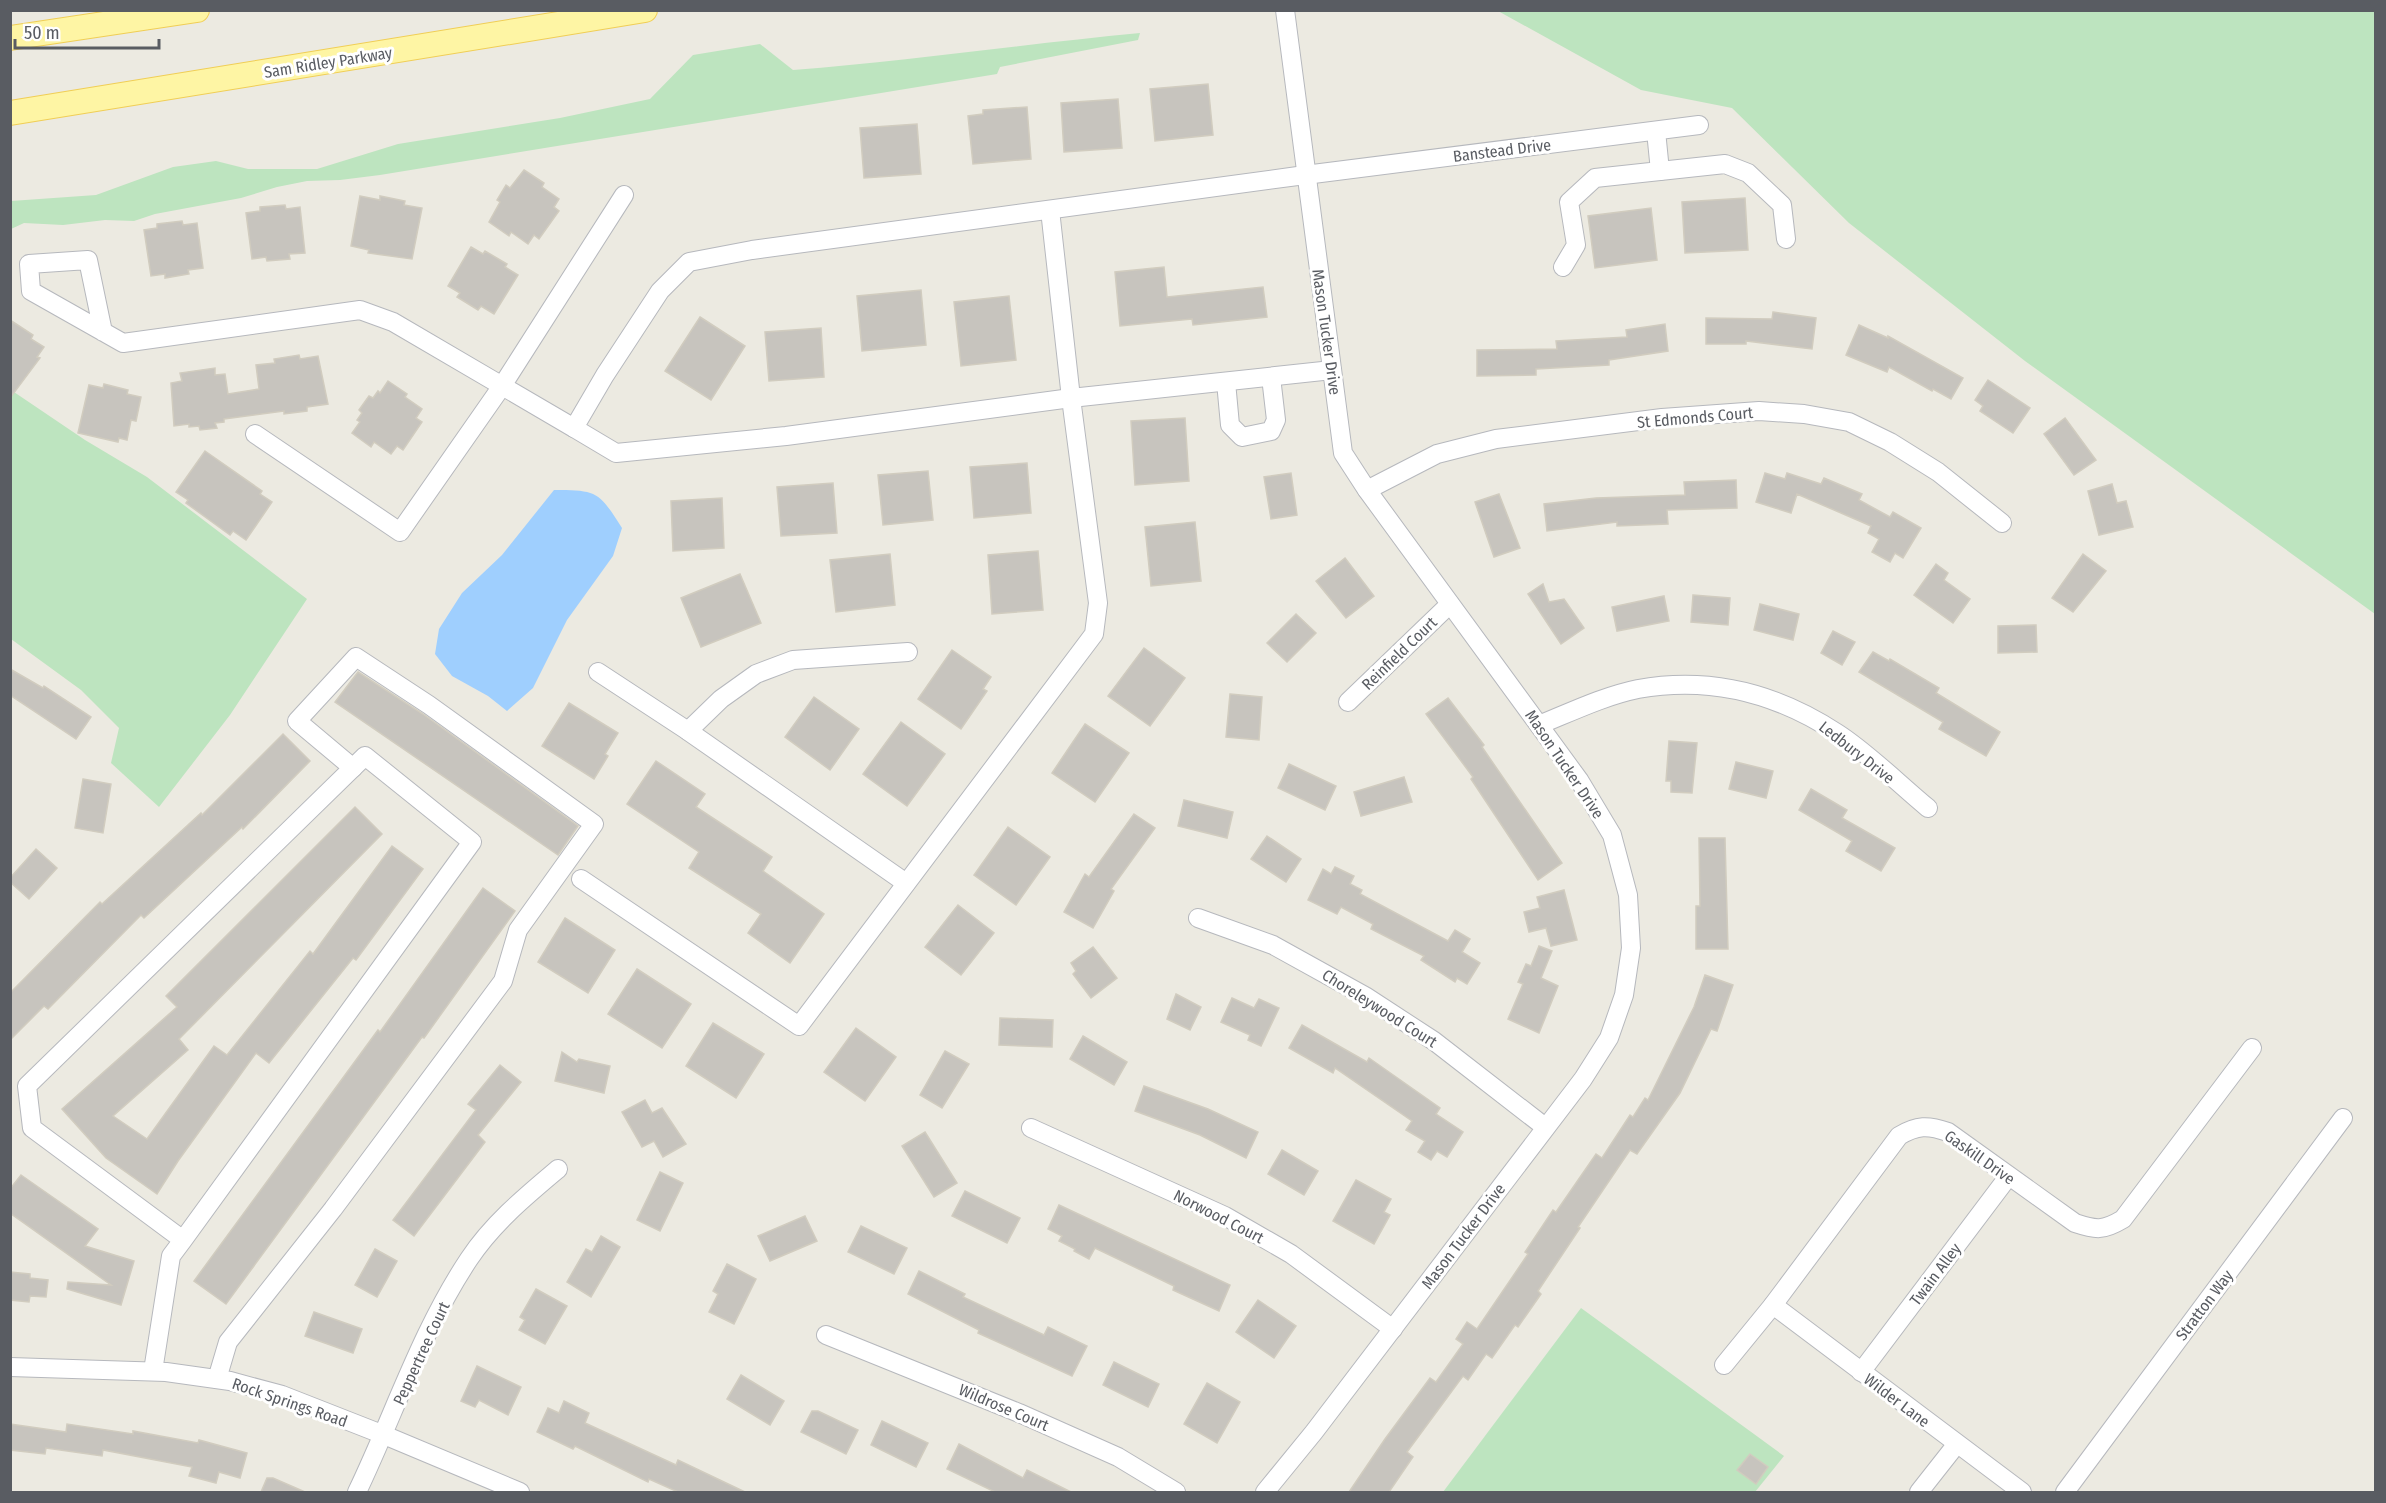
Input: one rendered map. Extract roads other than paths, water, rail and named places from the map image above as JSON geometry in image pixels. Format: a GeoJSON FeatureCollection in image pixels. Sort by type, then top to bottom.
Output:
{"type":"FeatureCollection","features":[{"type":"Feature","properties":{"kind":"main road"},"geometry":{"type":"LineString","coordinates":[[10,38],[197,10]]}},
{"type":"Feature","properties":{"kind":"main road","name":"Sam Ridley Parkway"},"geometry":{"type":"LineString","coordinates":[[10,113],[645,10]]}},
{"type":"Feature","properties":{"kind":"street","name":"Mason Tucker Drive"},"geometry":{"type":"LineString","coordinates":[[1264,1492],[1314,1432],[1583,1079],[1609,1038],[1624,995],[1630,948],[1628,895],[1612,835],[1579,780],[1367,490],[1343,453],[1285,10]]}},
{"type":"Feature","properties":{"kind":"street","name":"Banstead Drive"},"geometry":{"type":"LineString","coordinates":[[574,428],[605,375],[660,291],[689,262],[752,250],[1305,175],[1699,125]]}},
{"type":"Feature","properties":{"kind":"street"},"geometry":{"type":"LineString","coordinates":[[1656,131],[1660,171]]}},
{"type":"Feature","properties":{"kind":"street"},"geometry":{"type":"LineString","coordinates":[[1563,267],[1576,245],[1569,202],[1595,178],[1725,164],[1748,173],[1782,205],[1786,239]]}},
{"type":"Feature","properties":{"kind":"street"},"geometry":{"type":"LineString","coordinates":[[255,434],[400,532],[502,386],[624,195]]}},
{"type":"Feature","properties":{"kind":"street"},"geometry":{"type":"LineString","coordinates":[[581,879],[799,1026],[1094,634],[1098,603],[1071,399],[1050,210]]}},
{"type":"Feature","properties":{"kind":"street"},"geometry":{"type":"LineString","coordinates":[[103,332],[88,260],[28,264],[32,291],[103,332],[123,343],[360,310],[393,322],[616,453],[786,436],[1071,399],[1332,370]]}},
{"type":"Feature","properties":{"kind":"street"},"geometry":{"type":"LineString","coordinates":[[1226,382],[1230,425],[1242,436],[1271,430],[1276,420],[1271,377]]}},
{"type":"Feature","properties":{"kind":"street","name":"St Edmonds Court"},"geometry":{"type":"LineString","coordinates":[[1367,490],[1437,454],[1496,439],[1662,418],[1759,411],[1804,414],[1849,422],[1890,442],[1938,472],[2002,523]]}},
{"type":"Feature","properties":{"kind":"street","name":"Reinfield Court"},"geometry":{"type":"LineString","coordinates":[[1348,702],[1450,604]]}},
{"type":"Feature","properties":{"kind":"street"},"geometry":{"type":"LineString","coordinates":[[688,731],[721,699],[756,674],[793,660],[908,652]]}},
{"type":"Feature","properties":{"kind":"street"},"geometry":{"type":"LineString","coordinates":[[217,1379],[228,1342],[333,1209],[503,981],[518,930],[594,824],[429,705],[356,657],[297,721],[353,768]]}},
{"type":"Feature","properties":{"kind":"street"},"geometry":{"type":"LineString","coordinates":[[598,672],[688,731],[906,883]]}},
{"type":"Feature","properties":{"kind":"street","name":"Ledbury Drive"},"geometry":{"type":"LineString","coordinates":[[1539,725],[1588,705],[1637,689],[1690,684],[1730,688],[1793,707],[1839,734],[1928,808]]}},
{"type":"Feature","properties":{"kind":"street"},"geometry":{"type":"LineString","coordinates":[[153,1371],[171,1256],[183,1240],[472,843],[365,756],[27,1086],[32,1128],[183,1240]]}},
{"type":"Feature","properties":{"kind":"street","name":"Choreleywood Court"},"geometry":{"type":"LineString","coordinates":[[1198,918],[1273,945],[1365,996],[1434,1041],[1545,1127]]}},
{"type":"Feature","properties":{"kind":"street","name":"Gaskill Drive"},"geometry":{"type":"LineString","coordinates":[[1724,1365],[1773,1305],[1899,1136],[1911,1128],[1924,1125],[1948,1132],[2075,1223],[2095,1229],[2110,1227],[2123,1219],[2252,1048]]}},
{"type":"Feature","properties":{"kind":"street","name":"Stratton Way"},"geometry":{"type":"LineString","coordinates":[[2065,1492],[2343,1118]]}},
{"type":"Feature","properties":{"kind":"street","name":"Norwood Court"},"geometry":{"type":"LineString","coordinates":[[1031,1128],[1225,1216],[1291,1254],[1393,1329]]}},
{"type":"Feature","properties":{"kind":"street","name":"Peppertree Court"},"geometry":{"type":"LineString","coordinates":[[357,1492],[433,1320],[470,1258],[507,1212],[558,1169]]}},
{"type":"Feature","properties":{"kind":"street","name":"Twain Alley"},"geometry":{"type":"LineString","coordinates":[[1862,1372],[2008,1177]]}},
{"type":"Feature","properties":{"kind":"street","name":"Wilder Lane"},"geometry":{"type":"LineString","coordinates":[[1773,1305],[2022,1492]]}},
{"type":"Feature","properties":{"kind":"street","name":"Wildrose Court"},"geometry":{"type":"LineString","coordinates":[[826,1335],[1019,1413],[1118,1457],[1176,1492]]}},
{"type":"Feature","properties":{"kind":"street","name":"Rock Springs Road"},"geometry":{"type":"LineString","coordinates":[[10,1367],[153,1371],[217,1379],[282,1395],[520,1492]]}},
{"type":"Feature","properties":{"kind":"street"},"geometry":{"type":"LineString","coordinates":[[1919,1492],[1956,1444]]}},
{"type":"Feature","properties":{"kind":"water"},"geometry":{"type":"Polygon","coordinates":[[[554,490],[580,491],[596,496],[608,507],[622,528],[613,556],[567,620],[533,688],[507,711],[488,696],[452,676],[435,654],[439,629],[462,593],[502,555],[554,490]]]}}]}
